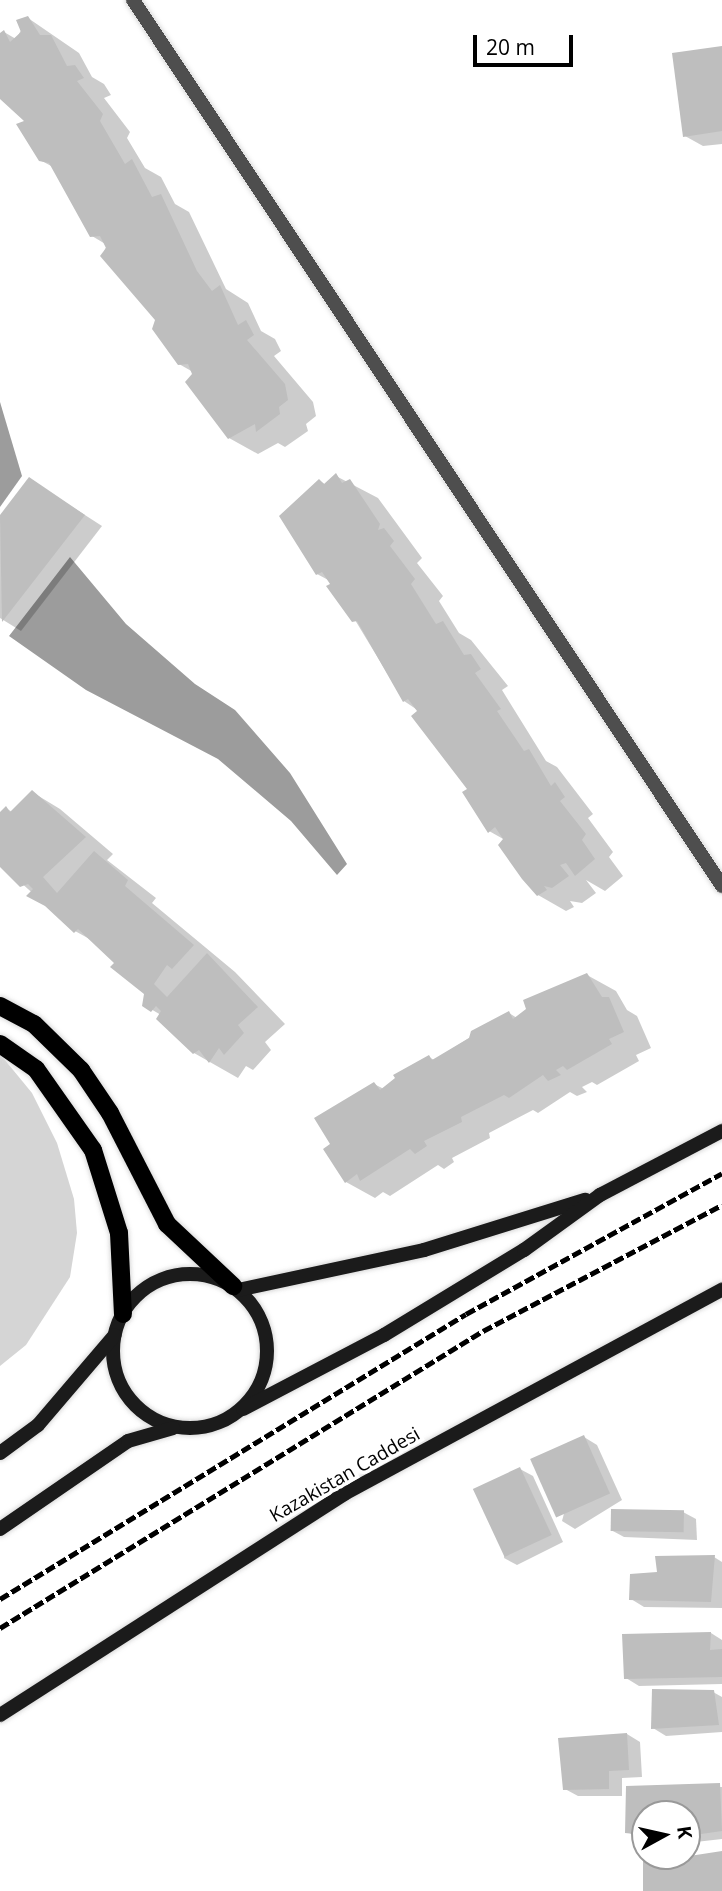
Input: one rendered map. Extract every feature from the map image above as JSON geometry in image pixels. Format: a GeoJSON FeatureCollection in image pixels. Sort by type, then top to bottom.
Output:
{"type":"FeatureCollection","features":[{"type":"Feature","properties":{"kind":"main road"},"geometry":{"type":"LineString","coordinates":[[0,1006],[34,1024],[80,1070],[110,1113],[167,1224],[236,1288],[259,1315],[268,1355],[256,1393],[243,1409]]}},
{"type":"Feature","properties":{"kind":"main road"},"geometry":{"type":"LineString","coordinates":[[0,1044],[22,1056],[53,1088],[93,1150],[118,1233],[123,1314]]}},
{"type":"Feature","properties":{"kind":"main road"},"geometry":{"type":"LineString","coordinates":[[0,1528],[128,1441],[175,1427],[197,1429],[221,1422],[466,1287],[600,1195],[722,1131]]}},
{"type":"Feature","properties":{"kind":"main road"},"geometry":{"type":"LineString","coordinates":[[0,1453],[38,1425],[115,1334],[123,1314],[146,1287],[166,1277],[200,1275],[236,1288],[424,1250],[600,1195]]}},
{"type":"Feature","properties":{"kind":"main road","name":"Kazakistan Caddesi"},"geometry":{"type":"LineString","coordinates":[[0,1715],[344,1494],[722,1290]]}},
{"type":"Feature","properties":{"kind":"main road"},"geometry":{"type":"LineString","coordinates":[[115,1334],[115,1368],[122,1388],[136,1406],[175,1427]]}},
{"type":"Feature","properties":{"kind":"street"},"geometry":{"type":"LineString","coordinates":[[133,0],[722,886]]}},
{"type":"Feature","properties":{"kind":"shaded area"},"geometry":{"type":"Polygon","coordinates":[[[0,402],[22,476],[0,507],[0,402]]]}},
{"type":"Feature","properties":{"kind":"shaded area"},"geometry":{"type":"Polygon","coordinates":[[[70,557],[126,624],[195,684],[235,710],[290,773],[347,864],[337,875],[291,821],[218,759],[86,690],[9,636],[70,557]]]}},
{"type":"Feature","properties":{"kind":"shaded area"},"geometry":{"type":"Polygon","coordinates":[[[0,1054],[32,1093],[57,1143],[74,1199],[77,1233],[70,1277],[26,1345],[0,1366],[0,1054]]]}},
{"type":"Feature","properties":{"kind":"building"},"geometry":{"type":"Polygon","coordinates":[[[28,16],[40,35],[51,35],[67,66],[75,65],[84,78],[77,81],[103,114],[100,121],[125,164],[132,159],[152,197],[161,194],[197,271],[212,291],[220,285],[238,325],[246,320],[254,335],[247,340],[285,384],[288,400],[279,407],[280,414],[256,432],[255,424],[228,439],[185,382],[192,374],[188,364],[178,365],[152,329],[155,320],[100,256],[106,248],[100,236],[90,237],[49,163],[39,161],[16,124],[24,121],[0,99],[0,33],[4,30],[10,42],[21,32],[16,20],[28,16]]]}},
{"type":"Feature","properties":{"kind":"building"},"geometry":{"type":"Polygon","coordinates":[[[722,46],[722,131],[683,137],[672,53],[722,46]]]}},
{"type":"Feature","properties":{"kind":"building"},"geometry":{"type":"Polygon","coordinates":[[[336,473],[342,483],[350,479],[380,524],[378,530],[384,528],[394,541],[390,546],[415,579],[411,584],[436,624],[443,621],[464,655],[471,654],[481,669],[475,673],[501,709],[497,711],[524,751],[529,749],[551,786],[555,782],[565,797],[560,801],[586,834],[582,840],[595,859],[575,876],[566,863],[560,865],[569,876],[552,888],[544,886],[547,890],[537,896],[522,879],[498,845],[503,839],[495,827],[488,833],[462,792],[467,789],[411,716],[417,711],[408,699],[403,702],[357,621],[352,622],[326,586],[330,584],[322,572],[316,575],[279,516],[319,479],[324,484],[336,473]]]}},
{"type":"Feature","properties":{"kind":"building"},"geometry":{"type":"Polygon","coordinates":[[[29,477],[85,515],[2,622],[0,515],[29,477]]]}},
{"type":"Feature","properties":{"kind":"building"},"geometry":{"type":"Polygon","coordinates":[[[32,790],[86,837],[43,877],[57,893],[94,851],[128,880],[125,886],[194,945],[172,969],[167,965],[154,984],[167,997],[207,953],[258,1007],[238,1025],[244,1033],[224,1055],[219,1048],[209,1063],[199,1050],[193,1054],[156,1019],[161,1011],[156,1006],[151,1012],[142,1006],[144,994],[110,967],[114,963],[78,929],[74,933],[45,906],[26,896],[33,889],[28,884],[20,887],[0,867],[0,812],[6,806],[10,812],[32,790]]]}},
{"type":"Feature","properties":{"kind":"building"},"geometry":{"type":"Polygon","coordinates":[[[587,973],[602,997],[609,997],[624,1032],[609,1039],[612,1044],[567,1070],[563,1066],[556,1070],[561,1075],[548,1081],[543,1075],[509,1098],[504,1095],[461,1117],[462,1122],[424,1141],[427,1146],[415,1154],[410,1149],[360,1181],[357,1174],[345,1183],[323,1149],[330,1144],[314,1118],[374,1082],[380,1090],[395,1078],[393,1075],[429,1055],[432,1060],[469,1038],[471,1031],[509,1011],[513,1019],[526,1009],[523,1000],[587,973]]]}},
{"type":"Feature","properties":{"kind":"building"},"geometry":{"type":"Polygon","coordinates":[[[584,1435],[610,1493],[556,1517],[530,1459],[584,1435]]]}},
{"type":"Feature","properties":{"kind":"building"},"geometry":{"type":"Polygon","coordinates":[[[520,1467],[552,1535],[505,1557],[473,1489],[520,1467]]]}},
{"type":"Feature","properties":{"kind":"building"},"geometry":{"type":"Polygon","coordinates":[[[611,1509],[684,1510],[684,1532],[611,1531],[611,1509]]]}},
{"type":"Feature","properties":{"kind":"building"},"geometry":{"type":"Polygon","coordinates":[[[715,1555],[711,1602],[629,1600],[630,1574],[657,1572],[655,1556],[715,1555]]]}},
{"type":"Feature","properties":{"kind":"building"},"geometry":{"type":"Polygon","coordinates":[[[711,1632],[710,1650],[722,1649],[722,1677],[624,1679],[622,1634],[711,1632]]]}},
{"type":"Feature","properties":{"kind":"building"},"geometry":{"type":"Polygon","coordinates":[[[652,1689],[714,1690],[719,1725],[651,1729],[652,1689]]]}},
{"type":"Feature","properties":{"kind":"building"},"geometry":{"type":"Polygon","coordinates":[[[627,1733],[629,1770],[609,1771],[609,1789],[563,1790],[558,1738],[627,1733]]]}},
{"type":"Feature","properties":{"kind":"building"},"geometry":{"type":"Polygon","coordinates":[[[720,1783],[722,1831],[701,1834],[701,1800],[631,1800],[631,1834],[625,1833],[626,1786],[720,1783]]]}},
{"type":"Feature","properties":{"kind":"building"},"geometry":{"type":"Polygon","coordinates":[[[722,1851],[722,1891],[643,1891],[643,1870],[701,1870],[701,1854],[722,1851]]]}},
{"type":"Feature","properties":{"kind":"railway"},"geometry":{"type":"LineString","coordinates":[[0,1599],[466,1314],[722,1173]]}},
{"type":"Feature","properties":{"kind":"railway"},"geometry":{"type":"LineString","coordinates":[[0,1628],[483,1331],[722,1205]]}}]}
